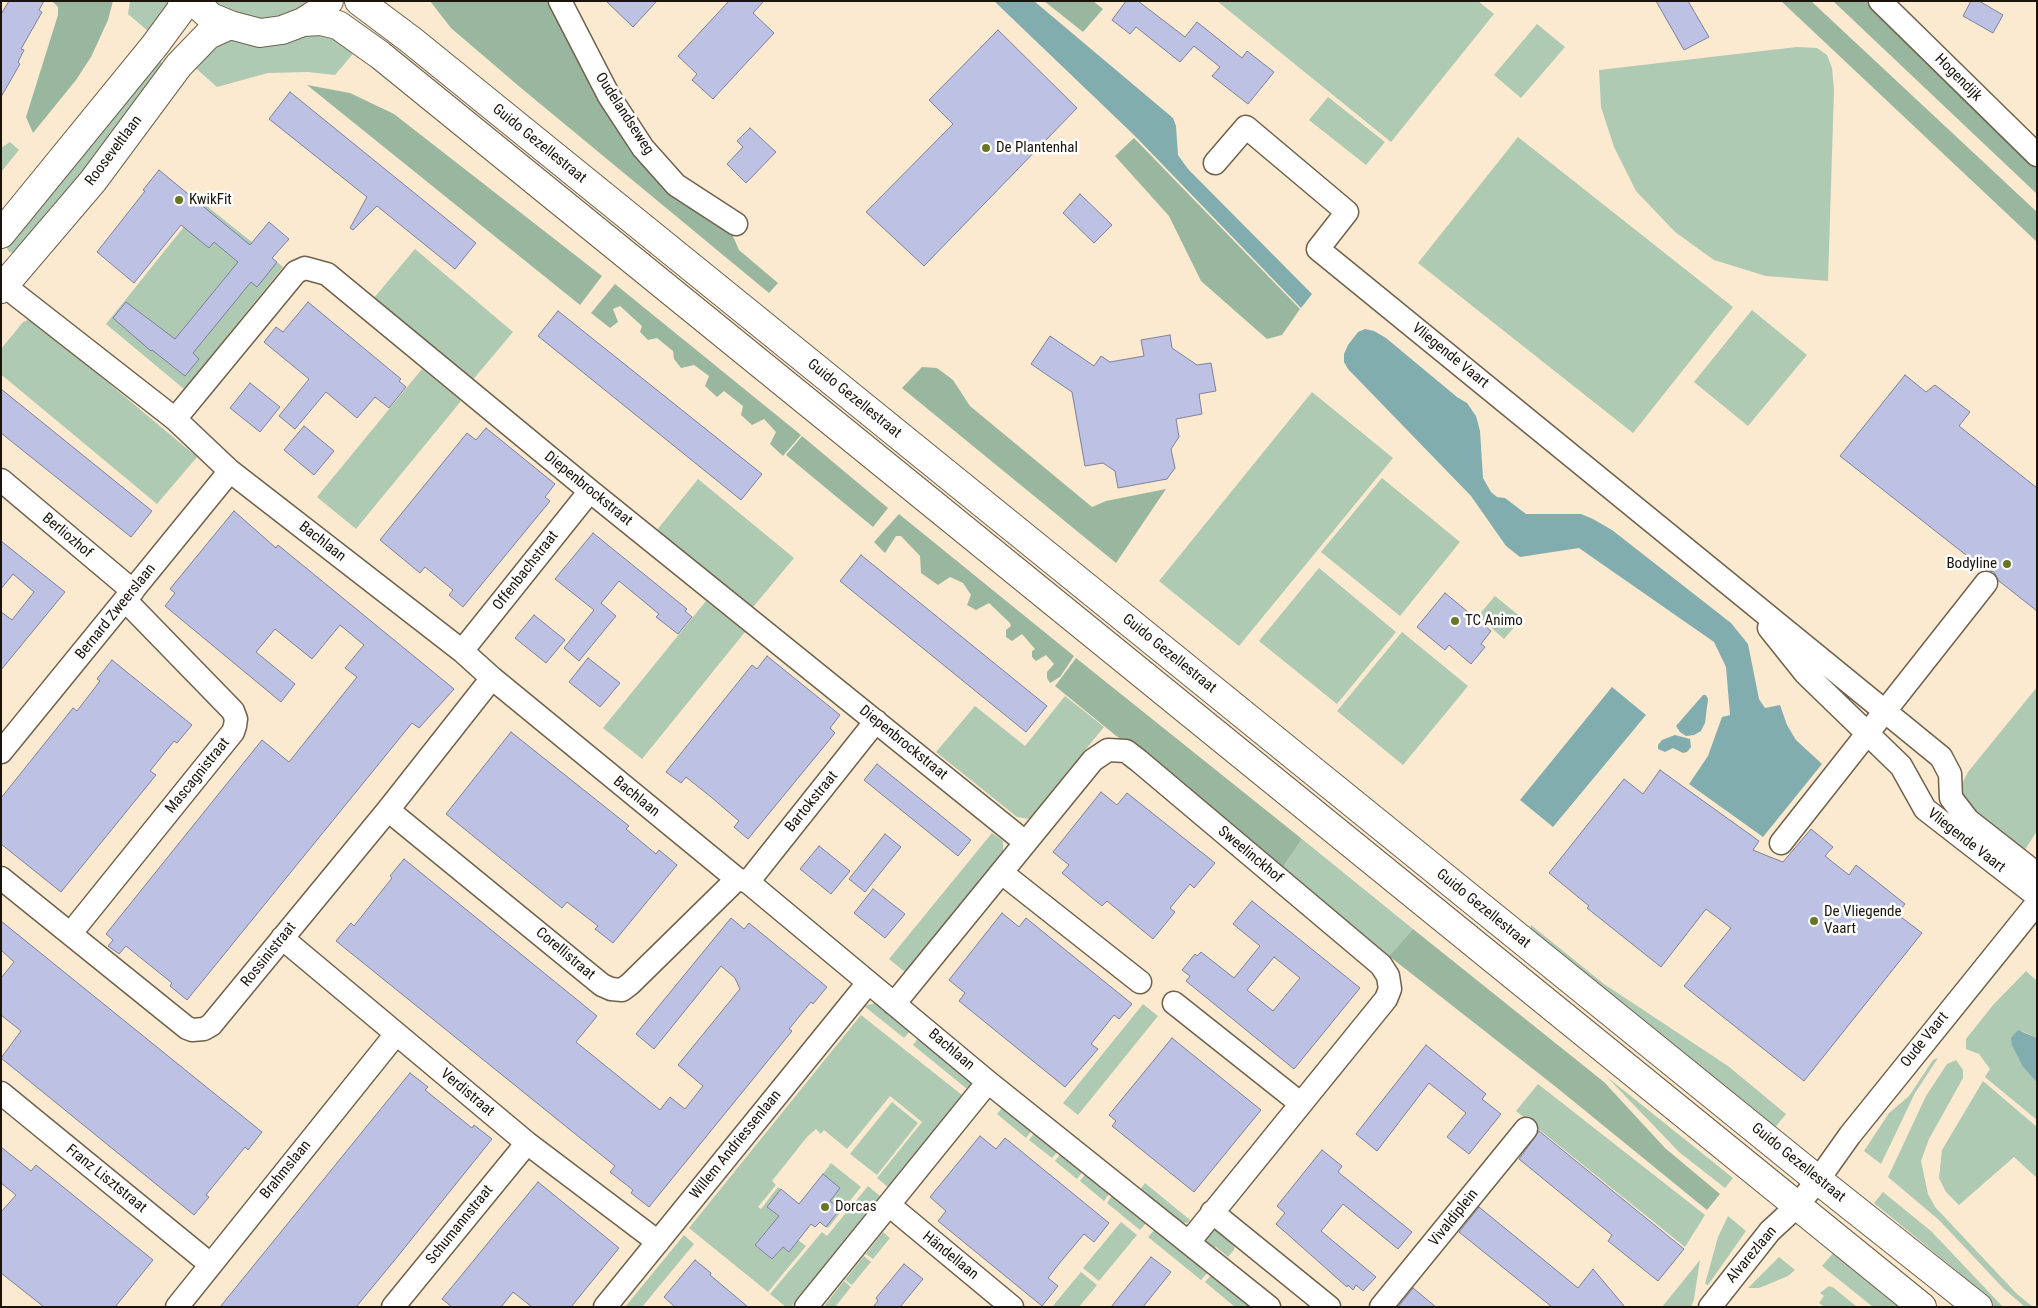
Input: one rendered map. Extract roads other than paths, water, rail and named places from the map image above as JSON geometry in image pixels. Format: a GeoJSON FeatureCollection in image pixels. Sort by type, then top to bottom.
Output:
{"type":"FeatureCollection","features":[{"type":"Feature","properties":{"kind":"main road"},"geometry":{"type":"LineString","coordinates":[[1,234],[155,45],[180,11],[184,1]]}},
{"type":"Feature","properties":{"kind":"main road"},"geometry":{"type":"LineString","coordinates":[[192,1],[211,17],[230,25],[260,33],[282,30],[303,22],[322,10],[329,1]]}},
{"type":"Feature","properties":{"kind":"main road","name":"Guido Gezellestraat"},"geometry":{"type":"LineString","coordinates":[[359,1],[427,52],[1818,1180],[1978,1307]]}},
{"type":"Feature","properties":{"kind":"main road","name":"Guido Gezellestraat"},"geometry":{"type":"LineString","coordinates":[[303,22],[321,21],[338,25],[380,55],[1796,1207],[1922,1307]]}},
{"type":"Feature","properties":{"kind":"main road","name":"Rooseveltlaan"},"geometry":{"type":"LineString","coordinates":[[2,286],[93,180],[179,65],[208,35],[230,25]]}},
{"type":"Feature","properties":{"kind":"street","name":"Oudelandseweg"},"geometry":{"type":"LineString","coordinates":[[560,1],[608,96],[643,148],[676,185],[736,224]]}},
{"type":"Feature","properties":{"kind":"street","name":"Hogendijk"},"geometry":{"type":"LineString","coordinates":[[1880,1],[2037,155]]}},
{"type":"Feature","properties":{"kind":"street","name":"Vliegende Vaart"},"geometry":{"type":"LineString","coordinates":[[1215,163],[1246,127],[1347,212],[1318,248],[1940,757],[1950,774],[1951,798],[1968,820],[2037,874]]}},
{"type":"Feature","properties":{"kind":"street","name":"Diepenbrockstraat"},"geometry":{"type":"LineString","coordinates":[[175,419],[296,272],[305,268],[315,269],[327,274],[590,490],[1025,842]]}},
{"type":"Feature","properties":{"kind":"street","name":"Bachlaan"},"geometry":{"type":"LineString","coordinates":[[2,286],[175,419],[230,470],[462,651],[492,678],[988,1082],[1269,1307]]}},
{"type":"Feature","properties":{"kind":"street","name":"Bernard Zweerslaan"},"geometry":{"type":"LineString","coordinates":[[1,752],[230,470]]}},
{"type":"Feature","properties":{"kind":"street","name":"Berliozhof"},"geometry":{"type":"LineString","coordinates":[[1,480],[129,596]]}},
{"type":"Feature","properties":{"kind":"street","name":"Offenbachstraat"},"geometry":{"type":"LineString","coordinates":[[462,651],[590,490]]}},
{"type":"Feature","properties":{"kind":"street"},"geometry":{"type":"LineString","coordinates":[[1781,843],[1865,734],[1986,583]]}},
{"type":"Feature","properties":{"kind":"street","name":"Mascagnistraat"},"geometry":{"type":"LineString","coordinates":[[71,933],[233,732],[235,726],[236,719],[233,711],[129,596]]}},
{"type":"Feature","properties":{"kind":"street","name":"Vliegende Vaart"},"geometry":{"type":"LineString","coordinates":[[1758,607],[1772,633],[1805,673],[1865,734],[1882,746],[1901,766],[1925,809],[2037,896]]}},
{"type":"Feature","properties":{"kind":"street","name":"Rossinistraat"},"geometry":{"type":"LineString","coordinates":[[1,878],[192,1030],[204,1029],[211,1025],[388,810],[492,678]]}},
{"type":"Feature","properties":{"kind":"street","name":"Bartokstraat"},"geometry":{"type":"LineString","coordinates":[[742,881],[876,721]]}},
{"type":"Feature","properties":{"kind":"street","name":"Sweelinckhof"},"geometry":{"type":"LineString","coordinates":[[894,1004],[1093,760],[1108,750],[1126,751],[1140,761],[1381,965],[1388,976],[1390,989],[1386,999],[1189,1242]]}},
{"type":"Feature","properties":{"kind":"street","name":"Corellistraat"},"geometry":{"type":"LineString","coordinates":[[388,810],[602,985],[611,989],[622,990],[630,984],[742,881]]}},
{"type":"Feature","properties":{"kind":"street"},"geometry":{"type":"LineString","coordinates":[[1002,873],[1140,982]]}},
{"type":"Feature","properties":{"kind":"street","name":"Oude Vaart"},"geometry":{"type":"LineString","coordinates":[[1796,1207],[1850,1135],[2037,904]]}},
{"type":"Feature","properties":{"kind":"street","name":"Verdistraat"},"geometry":{"type":"LineString","coordinates":[[282,938],[527,1143],[658,1242]]}},
{"type":"Feature","properties":{"kind":"street","name":"Willem Andriessenlaan"},"geometry":{"type":"LineString","coordinates":[[606,1307],[868,983]]}},
{"type":"Feature","properties":{"kind":"street"},"geometry":{"type":"LineString","coordinates":[[1174,1003],[1300,1103]]}},
{"type":"Feature","properties":{"kind":"street","name":"Brahmslaan"},"geometry":{"type":"LineString","coordinates":[[177,1307],[396,1034]]}},
{"type":"Feature","properties":{"kind":"street"},"geometry":{"type":"LineString","coordinates":[[806,1307],[988,1082]]}},
{"type":"Feature","properties":{"kind":"street","name":"Franz Lisztstraat"},"geometry":{"type":"LineString","coordinates":[[1,1093],[210,1264]]}},
{"type":"Feature","properties":{"kind":"street","name":"Vivaldiplein"},"geometry":{"type":"LineString","coordinates":[[1381,1307],[1526,1129]]}},
{"type":"Feature","properties":{"kind":"street","name":"Schumannstraat"},"geometry":{"type":"LineString","coordinates":[[393,1307],[527,1143]]}},
{"type":"Feature","properties":{"kind":"street","name":"Händellaan"},"geometry":{"type":"LineString","coordinates":[[888,1205],[1012,1307]]}},
{"type":"Feature","properties":{"kind":"street","name":"Alvarezlaan"},"geometry":{"type":"LineString","coordinates":[[1710,1307],[1770,1231],[1796,1207]]}},
{"type":"Feature","properties":{"kind":"street"},"geometry":{"type":"LineString","coordinates":[[1212,1212],[1329,1307]]}},
{"type":"Feature","properties":{"kind":"water"},"geometry":{"type":"Polygon","coordinates":[[[994,1],[1034,1],[1173,118],[1176,126],[1178,155],[1188,169],[1312,294],[1301,308],[1135,136],[994,1]]]}},
{"type":"Feature","properties":{"kind":"water"},"geometry":{"type":"Polygon","coordinates":[[[1365,329],[1374,331],[1386,338],[1457,397],[1467,403],[1476,416],[1480,431],[1483,478],[1491,492],[1497,497],[1505,498],[1526,514],[1581,514],[1612,530],[1731,623],[1748,644],[1759,699],[1765,708],[1780,705],[1787,725],[1796,740],[1822,764],[1763,837],[1689,784],[1708,756],[1722,717],[1730,715],[1726,667],[1714,642],[1579,548],[1520,557],[1506,546],[1471,496],[1348,369],[1344,362],[1344,354],[1358,332],[1365,329]]]}},
{"type":"Feature","properties":{"kind":"water"},"geometry":{"type":"Polygon","coordinates":[[[1612,687],[1646,715],[1553,827],[1520,800],[1612,687]]]}},
{"type":"Feature","properties":{"kind":"water"},"geometry":{"type":"Polygon","coordinates":[[[1703,695],[1706,695],[1708,699],[1705,723],[1701,731],[1694,735],[1686,736],[1676,726],[1703,695]]]}},
{"type":"Feature","properties":{"kind":"water"},"geometry":{"type":"Polygon","coordinates":[[[1675,735],[1690,739],[1691,747],[1687,752],[1683,753],[1673,748],[1665,752],[1658,749],[1658,745],[1662,740],[1675,735]]]}},
{"type":"Feature","properties":{"kind":"water"},"geometry":{"type":"Polygon","coordinates":[[[2018,1030],[2037,1038],[2037,1083],[2023,1067],[2012,1045],[2011,1038],[2018,1030]]]}},
{"type":"Feature","properties":{"kind":"place","name":"De Plantenhal"},"geometry":{"type":"Point","coordinates":[986,148]}},
{"type":"Feature","properties":{"kind":"place","name":"KwikFit"},"geometry":{"type":"Point","coordinates":[179,200]}},
{"type":"Feature","properties":{"kind":"place","name":"Bodyline"},"geometry":{"type":"Point","coordinates":[2007,564]}},
{"type":"Feature","properties":{"kind":"place","name":"TC Animo"},"geometry":{"type":"Point","coordinates":[1455,621]}},
{"type":"Feature","properties":{"kind":"place","name":"De Vliegende Vaart"},"geometry":{"type":"Point","coordinates":[1814,921]}},
{"type":"Feature","properties":{"kind":"place","name":"Dorcas"},"geometry":{"type":"Point","coordinates":[825,1207]}}]}
